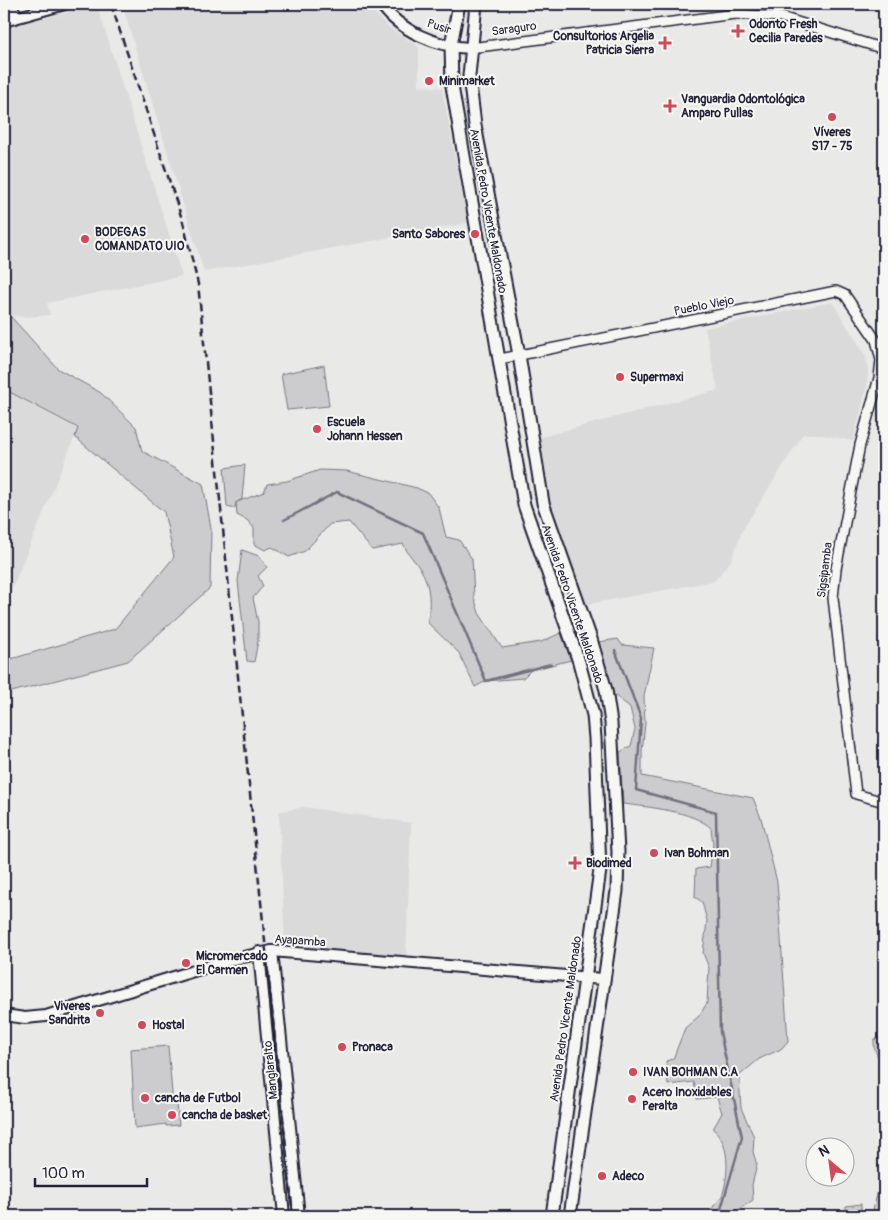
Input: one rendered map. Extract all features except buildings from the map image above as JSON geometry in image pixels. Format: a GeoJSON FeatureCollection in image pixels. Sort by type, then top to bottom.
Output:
{"type":"FeatureCollection","features":[{"type":"Feature","properties":{"kind":"main road"},"geometry":{"type":"LineString","coordinates":[[4,21],[29,12],[64,4]]}},
{"type":"Feature","properties":{"kind":"main road","name":"Pusir"},"geometry":{"type":"LineString","coordinates":[[381,4],[390,17],[419,35],[451,45],[470,48]]}},
{"type":"Feature","properties":{"kind":"main road","name":"Avenida Pedro Vicente Maldonado"},"geometry":{"type":"LineString","coordinates":[[459,4],[451,45],[452,86],[524,505],[579,662],[592,715],[600,859],[586,979],[552,1216]]}},
{"type":"Feature","properties":{"kind":"main road","name":"Avenida Pedro Vicente Maldonado"},"geometry":{"type":"LineString","coordinates":[[476,4],[470,48],[469,76],[476,125],[519,355],[543,503],[591,639],[606,690],[611,723],[618,852],[617,890],[602,979],[570,1216]]}},
{"type":"Feature","properties":{"kind":"main road"},"geometry":{"type":"LineString","coordinates":[[4,12],[29,12]]}},
{"type":"Feature","properties":{"kind":"main road","name":"Ayapamba"},"geometry":{"type":"LineString","coordinates":[[4,1014],[25,1018],[46,1016],[259,952],[272,950],[602,979]]}},
{"type":"Feature","properties":{"kind":"main road","name":"Manglaralto"},"geometry":{"type":"LineString","coordinates":[[272,950],[299,1216]]}},
{"type":"Feature","properties":{"kind":"main road","name":"Manglaralto"},"geometry":{"type":"LineString","coordinates":[[259,952],[284,1216]]}},
{"type":"Feature","properties":{"kind":"street","name":"Saraguro"},"geometry":{"type":"LineString","coordinates":[[470,48],[735,14],[781,17],[884,49]]}},
{"type":"Feature","properties":{"kind":"street","name":"Pueblo Viejo"},"geometry":{"type":"LineString","coordinates":[[500,359],[836,291],[845,294],[876,340],[880,353]]}},
{"type":"Feature","properties":{"kind":"street","name":"Sigsipamba"},"geometry":{"type":"LineString","coordinates":[[880,353],[879,378],[860,445],[836,568],[833,598],[856,794],[884,802]]}},
{"type":"Feature","properties":{"kind":"shaded area"},"geometry":{"type":"Polygon","coordinates":[[[122,4],[366,4],[387,26],[419,47],[419,86],[442,88],[468,223],[204,272],[122,4]]]}},
{"type":"Feature","properties":{"kind":"shaded area"},"geometry":{"type":"Polygon","coordinates":[[[97,5],[182,276],[47,303],[50,315],[25,317],[11,315],[4,309],[4,28],[97,5]]]}},
{"type":"Feature","properties":{"kind":"shaded area"},"geometry":{"type":"Polygon","coordinates":[[[832,302],[866,356],[867,386],[853,441],[817,434],[803,434],[742,531],[731,561],[714,581],[578,606],[549,506],[537,438],[718,390],[705,328],[832,302]]]}},
{"type":"Feature","properties":{"kind":"shaded area"},"geometry":{"type":"Polygon","coordinates":[[[4,309],[58,369],[101,393],[136,427],[142,451],[203,484],[211,528],[210,588],[128,661],[4,694],[4,661],[115,629],[174,557],[164,512],[75,437],[78,428],[4,389],[4,309]]]}},
{"type":"Feature","properties":{"kind":"shaded area"},"geometry":{"type":"Polygon","coordinates":[[[324,365],[329,406],[287,410],[281,374],[324,365]]]}},
{"type":"Feature","properties":{"kind":"shaded area"},"geometry":{"type":"Polygon","coordinates":[[[4,389],[78,429],[4,608],[4,389]]]}},
{"type":"Feature","properties":{"kind":"shaded area"},"geometry":{"type":"Polygon","coordinates":[[[245,465],[242,499],[237,502],[264,492],[267,484],[287,481],[320,470],[347,471],[417,488],[428,493],[439,508],[446,537],[459,540],[472,559],[474,597],[479,613],[502,648],[541,642],[561,633],[571,660],[531,670],[523,678],[486,681],[475,687],[459,653],[428,623],[427,582],[403,544],[372,550],[349,522],[330,524],[305,551],[289,557],[272,547],[265,550],[254,544],[254,528],[247,520],[237,515],[236,502],[235,509],[227,507],[224,468],[245,465]]]}},
{"type":"Feature","properties":{"kind":"shaded area"},"geometry":{"type":"Polygon","coordinates":[[[242,550],[259,556],[267,567],[258,576],[263,586],[253,598],[258,622],[258,641],[254,662],[247,661],[238,581],[242,550]]]}},
{"type":"Feature","properties":{"kind":"shaded area"},"geometry":{"type":"Polygon","coordinates":[[[884,579],[884,662],[878,661],[884,579]]]}},
{"type":"Feature","properties":{"kind":"shaded area"},"geometry":{"type":"Polygon","coordinates":[[[618,639],[622,645],[654,648],[644,696],[645,724],[642,776],[753,798],[761,818],[777,882],[788,1041],[781,1049],[759,1059],[739,1076],[741,1108],[754,1137],[753,1152],[757,1165],[752,1185],[753,1200],[731,1215],[711,1213],[723,1193],[727,1167],[723,1142],[713,1129],[722,1113],[717,1097],[697,1099],[694,1082],[668,1085],[666,1061],[673,1059],[685,1028],[699,1016],[707,1003],[709,968],[703,953],[707,921],[702,902],[695,897],[696,869],[710,867],[713,844],[711,828],[693,817],[682,814],[657,808],[623,804],[620,752],[631,746],[635,729],[630,707],[614,695],[598,642],[618,639]]]}},
{"type":"Feature","properties":{"kind":"shaded area"},"geometry":{"type":"Polygon","coordinates":[[[304,807],[411,823],[406,958],[285,947],[279,812],[304,807]]]}},
{"type":"Feature","properties":{"kind":"shaded area"},"geometry":{"type":"Polygon","coordinates":[[[884,1036],[884,1072],[874,1047],[874,1040],[884,1036]]]}},
{"type":"Feature","properties":{"kind":"shaded area"},"geometry":{"type":"Polygon","coordinates":[[[168,1046],[173,1105],[177,1105],[179,1125],[166,1126],[166,1124],[135,1128],[131,1049],[168,1046]]]}},
{"type":"Feature","properties":{"kind":"shaded area"},"geometry":{"type":"Polygon","coordinates":[[[884,1172],[884,1214],[873,1210],[884,1172]]]}},
{"type":"Feature","properties":{"kind":"shaded area"},"geometry":{"type":"Polygon","coordinates":[[[861,1204],[861,1216],[846,1216],[846,1206],[861,1204]]]}},
{"type":"Feature","properties":{"kind":"waterway"},"geometry":{"type":"LineString","coordinates":[[284,520],[337,492],[423,533],[486,681],[551,664]]}},
{"type":"Feature","properties":{"kind":"waterway"},"geometry":{"type":"LineString","coordinates":[[615,650],[641,718],[636,790],[716,812],[720,1032],[742,1137],[719,1216]]}},
{"type":"Feature","properties":{"kind":"railway"},"geometry":{"type":"LineString","coordinates":[[111,4],[183,222],[198,284],[293,1216]]}},
{"type":"Feature","properties":{"kind":"place","name":"Odonto Fresh Cecilia Paredes"},"geometry":{"type":"Point","coordinates":[738,31]}},
{"type":"Feature","properties":{"kind":"place","name":"Consultorios Argelia Patricia Sierra"},"geometry":{"type":"Point","coordinates":[665,43]}},
{"type":"Feature","properties":{"kind":"place","name":"Minimarket"},"geometry":{"type":"Point","coordinates":[429,81]}},
{"type":"Feature","properties":{"kind":"place","name":"Vanguardia Odontológica Amparo Pullas"},"geometry":{"type":"Point","coordinates":[670,106]}},
{"type":"Feature","properties":{"kind":"place","name":"Víveres S17 - 75"},"geometry":{"type":"Point","coordinates":[832,117]}},
{"type":"Feature","properties":{"kind":"place","name":"Santo Sabores"},"geometry":{"type":"Point","coordinates":[475,234]}},
{"type":"Feature","properties":{"kind":"place","name":"BODEGAS COMANDATO UIO"},"geometry":{"type":"Point","coordinates":[85,239]}},
{"type":"Feature","properties":{"kind":"place","name":"Supermaxi"},"geometry":{"type":"Point","coordinates":[620,377]}},
{"type":"Feature","properties":{"kind":"place","name":"Escuela Johann Hessen"},"geometry":{"type":"Point","coordinates":[317,429]}},
{"type":"Feature","properties":{"kind":"place","name":"Ivan Bohman"},"geometry":{"type":"Point","coordinates":[654,853]}},
{"type":"Feature","properties":{"kind":"place","name":"Biodimed"},"geometry":{"type":"Point","coordinates":[575,863]}},
{"type":"Feature","properties":{"kind":"place","name":"Micromercado El Carmen"},"geometry":{"type":"Point","coordinates":[186,963]}},
{"type":"Feature","properties":{"kind":"place","name":"Viveres Sandrita"},"geometry":{"type":"Point","coordinates":[100,1013]}},
{"type":"Feature","properties":{"kind":"place","name":"Hostal"},"geometry":{"type":"Point","coordinates":[142,1025]}},
{"type":"Feature","properties":{"kind":"place","name":"Pronaca"},"geometry":{"type":"Point","coordinates":[342,1047]}},
{"type":"Feature","properties":{"kind":"place","name":"IVAN BOHMAN C.A"},"geometry":{"type":"Point","coordinates":[633,1072]}},
{"type":"Feature","properties":{"kind":"place","name":"cancha de Futbol"},"geometry":{"type":"Point","coordinates":[145,1098]}},
{"type":"Feature","properties":{"kind":"place","name":"Acero Inoxidables Peralta"},"geometry":{"type":"Point","coordinates":[632,1099]}},
{"type":"Feature","properties":{"kind":"place","name":"cancha de basket"},"geometry":{"type":"Point","coordinates":[172,1115]}},
{"type":"Feature","properties":{"kind":"place","name":"Adeco"},"geometry":{"type":"Point","coordinates":[602,1176]}}]}
